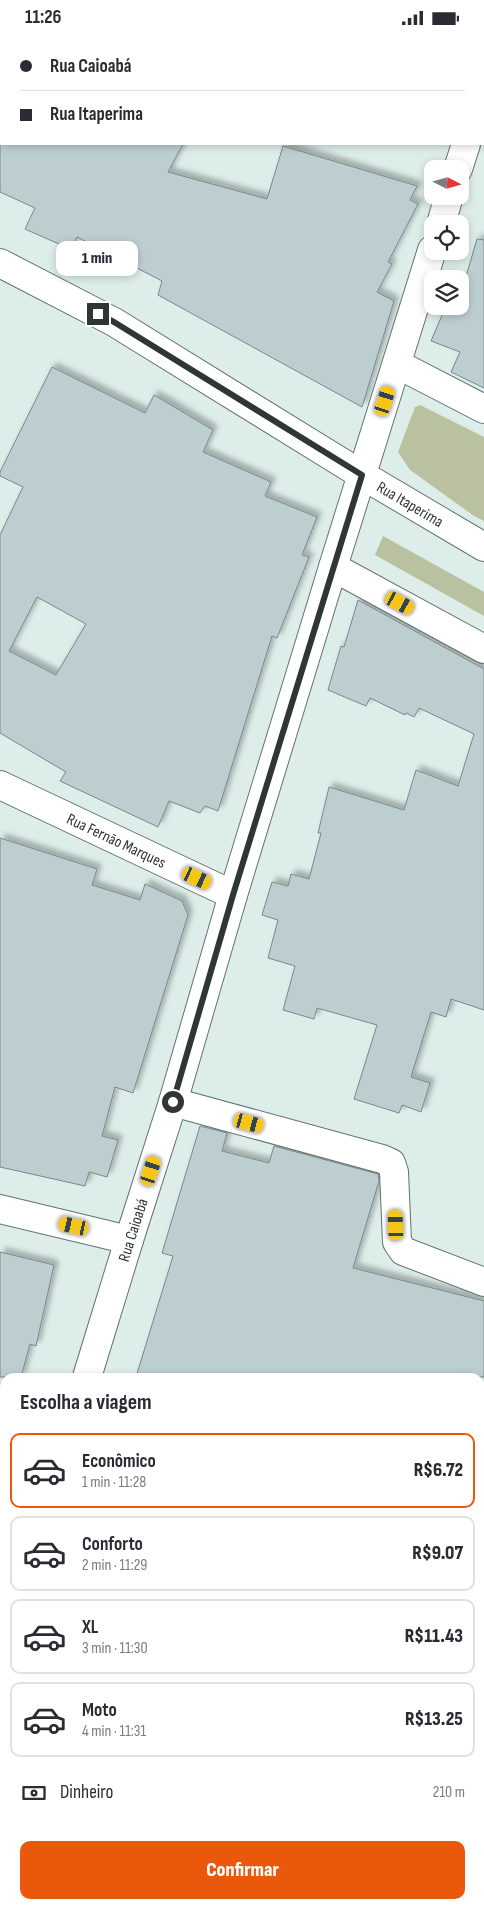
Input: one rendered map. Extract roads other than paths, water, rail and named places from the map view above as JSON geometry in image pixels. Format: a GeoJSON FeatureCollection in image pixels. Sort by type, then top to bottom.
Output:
{"type":"FeatureCollection","features":[{"type":"Feature","properties":{"kind":"street"},"geometry":{"type":"LineString","coordinates":[[461,160],[466,145]]}},
{"type":"Feature","properties":{"kind":"street","name":"Rua Caioabá"},"geometry":{"type":"LineString","coordinates":[[88,1373],[173,1102],[233,895],[333,567],[429,260]]}},
{"type":"Feature","properties":{"kind":"street","name":"Rua Itaperima"},"geometry":{"type":"LineString","coordinates":[[0,263],[114,322],[362,475],[484,547]]}},
{"type":"Feature","properties":{"kind":"street"},"geometry":{"type":"LineString","coordinates":[[397,364],[484,409]]}},
{"type":"Feature","properties":{"kind":"street"},"geometry":{"type":"LineString","coordinates":[[333,567],[484,649]]}},
{"type":"Feature","properties":{"kind":"street","name":"Rua Fernão Marques"},"geometry":{"type":"LineString","coordinates":[[0,785],[233,895]]}},
{"type":"Feature","properties":{"kind":"street"},"geometry":{"type":"LineString","coordinates":[[173,1102],[391,1163],[394,1172],[397,1242],[403,1251],[484,1282]]}},
{"type":"Feature","properties":{"kind":"street"},"geometry":{"type":"LineString","coordinates":[[0,1209],[129,1239]]}}]}
